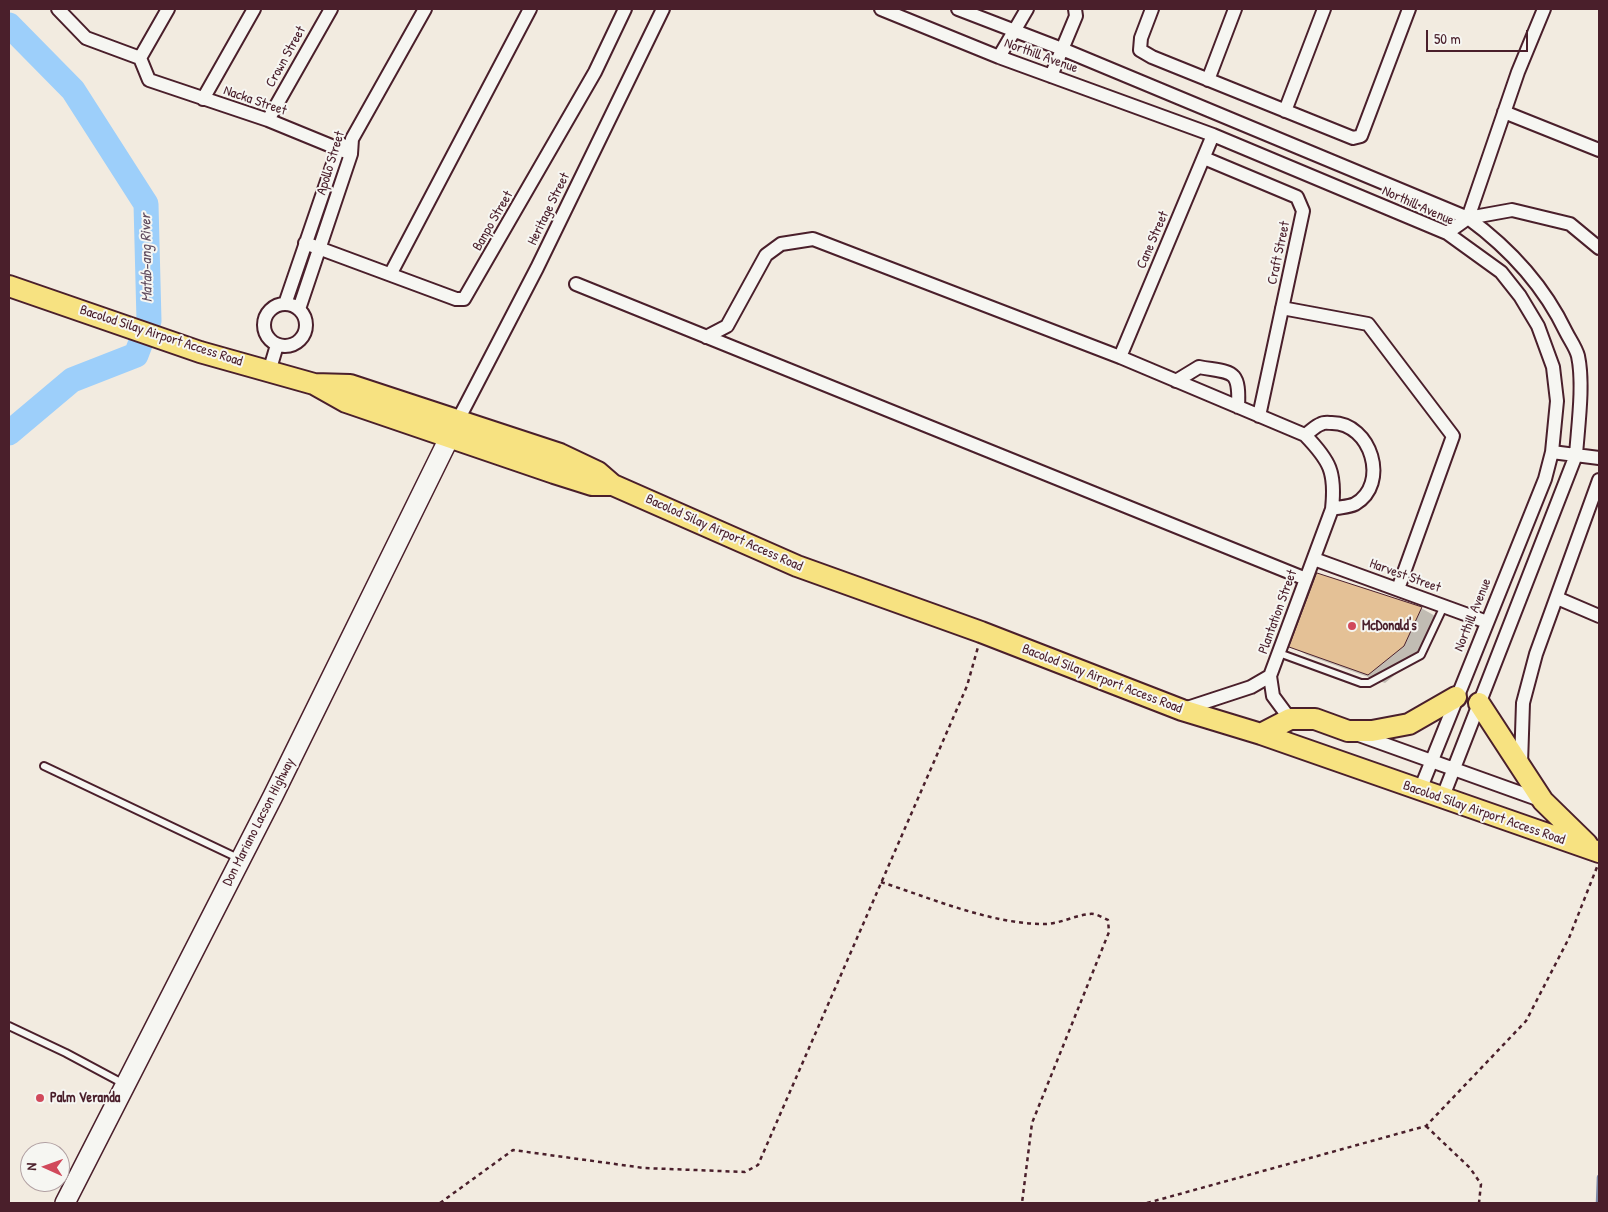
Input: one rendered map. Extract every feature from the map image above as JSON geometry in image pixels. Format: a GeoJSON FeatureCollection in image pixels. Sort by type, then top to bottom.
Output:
{"type":"FeatureCollection","features":[{"type":"Feature","properties":{"kind":"main road","name":"Bacolod Silay Airport Access Road"},"geometry":{"type":"LineString","coordinates":[[9,286],[200,352],[314,384],[350,385],[560,454],[598,472],[613,485],[797,566],[981,632],[1182,710],[1261,734],[1598,854]]}},
{"type":"Feature","properties":{"kind":"main road","name":"Bacolod Silay Airport Access Road"},"geometry":{"type":"LineString","coordinates":[[314,384],[346,402],[449,439],[592,486],[613,485]]}},
{"type":"Feature","properties":{"kind":"main road"},"geometry":{"type":"LineString","coordinates":[[1261,734],[1290,719],[1315,719],[1348,731],[1372,731],[1409,724],[1456,697]]}},
{"type":"Feature","properties":{"kind":"main road"},"geometry":{"type":"LineString","coordinates":[[1479,703],[1521,764],[1543,801],[1564,824],[1598,854]]}},
{"type":"Feature","properties":{"kind":"street"},"geometry":{"type":"LineString","coordinates":[[58,9],[86,38],[140,58],[168,9]]}},
{"type":"Feature","properties":{"kind":"street"},"geometry":{"type":"LineString","coordinates":[[203,99],[254,9]]}},
{"type":"Feature","properties":{"kind":"street","name":"Crown Street"},"geometry":{"type":"LineString","coordinates":[[268,120],[331,9]]}},
{"type":"Feature","properties":{"kind":"street","name":"Apollo Street"},"geometry":{"type":"LineString","coordinates":[[299,309],[351,154],[352,139],[424,9]]}},
{"type":"Feature","properties":{"kind":"street"},"geometry":{"type":"LineString","coordinates":[[391,273],[530,9]]}},
{"type":"Feature","properties":{"kind":"street","name":"Banpo Street"},"geometry":{"type":"LineString","coordinates":[[305,243],[391,273],[456,299],[464,299],[595,72],[625,9]]}},
{"type":"Feature","properties":{"kind":"street","name":"Heritage Street"},"geometry":{"type":"LineString","coordinates":[[458,420],[537,268],[663,9]]}},
{"type":"Feature","properties":{"kind":"street","name":"Northill Avenue"},"geometry":{"type":"LineString","coordinates":[[881,9],[999,57],[1213,135],[1447,234],[1501,272],[1520,296],[1538,326],[1553,366],[1557,401],[1552,452],[1545,479],[1420,790]]}},
{"type":"Feature","properties":{"kind":"street","name":"Northill Avenue"},"geometry":{"type":"LineString","coordinates":[[958,9],[1062,49],[1468,218],[1497,239],[1524,268],[1559,316],[1578,356],[1579,403],[1576,455],[1442,799]]}},
{"type":"Feature","properties":{"kind":"street"},"geometry":{"type":"LineString","coordinates":[[999,57],[1027,9]]}},
{"type":"Feature","properties":{"kind":"street"},"geometry":{"type":"LineString","coordinates":[[1051,76],[1076,16],[1075,9]]}},
{"type":"Feature","properties":{"kind":"street"},"geometry":{"type":"LineString","coordinates":[[1152,9],[1141,38],[1140,50],[1152,57],[1353,138],[1361,136],[1409,9]]}},
{"type":"Feature","properties":{"kind":"street"},"geometry":{"type":"LineString","coordinates":[[1208,80],[1235,9]]}},
{"type":"Feature","properties":{"kind":"street"},"geometry":{"type":"LineString","coordinates":[[1285,111],[1324,9]]}},
{"type":"Feature","properties":{"kind":"street"},"geometry":{"type":"LineString","coordinates":[[1468,218],[1504,112],[1544,9]]}},
{"type":"Feature","properties":{"kind":"street","name":"Nacka Street"},"geometry":{"type":"LineString","coordinates":[[140,58],[149,80],[268,120],[351,154]]}},
{"type":"Feature","properties":{"kind":"street"},"geometry":{"type":"LineString","coordinates":[[1504,112],[1599,150]]}},
{"type":"Feature","properties":{"kind":"street","name":"Cane Street"},"geometry":{"type":"LineString","coordinates":[[1120,358],[1213,135]]}},
{"type":"Feature","properties":{"kind":"street"},"geometry":{"type":"LineString","coordinates":[[285,304],[338,149],[352,139]]}},
{"type":"Feature","properties":{"kind":"street","name":"Craft Street"},"geometry":{"type":"LineString","coordinates":[[1204,158],[1297,197],[1301,202],[1303,211],[1259,416]]}},
{"type":"Feature","properties":{"kind":"street"},"geometry":{"type":"LineString","coordinates":[[1447,234],[1468,218],[1512,210],[1570,224],[1599,248]]}},
{"type":"Feature","properties":{"kind":"street"},"geometry":{"type":"LineString","coordinates":[[706,337],[727,326],[766,255],[781,244],[813,239],[1120,358],[1305,435],[1321,423],[1336,423],[1350,427],[1364,438],[1373,460],[1372,478],[1364,497],[1354,505],[1332,509]]}},
{"type":"Feature","properties":{"kind":"street"},"geometry":{"type":"LineString","coordinates":[[576,284],[1306,580]]}},
{"type":"Feature","properties":{"kind":"street"},"geometry":{"type":"LineString","coordinates":[[285,304],[299,309],[304,316],[305,332],[294,344],[278,345],[266,334],[265,317],[277,305],[285,304]]}},
{"type":"Feature","properties":{"kind":"street"},"geometry":{"type":"LineString","coordinates":[[1282,308],[1368,324],[1453,436],[1398,589]]}},
{"type":"Feature","properties":{"kind":"street"},"geometry":{"type":"LineString","coordinates":[[270,372],[278,345]]}},
{"type":"Feature","properties":{"kind":"street"},"geometry":{"type":"LineString","coordinates":[[1176,381],[1199,367],[1231,372],[1235,376],[1239,389],[1238,407]]}},
{"type":"Feature","properties":{"kind":"street","name":"Don Mariano Lacson Highway"},"geometry":{"type":"LineString","coordinates":[[65,1203],[241,859],[458,420]]}},
{"type":"Feature","properties":{"kind":"street","name":"Plantation Street"},"geometry":{"type":"LineString","coordinates":[[1270,676],[1332,509],[1335,484],[1324,456],[1305,435]]}},
{"type":"Feature","properties":{"kind":"street"},"geometry":{"type":"LineString","coordinates":[[1552,452],[1599,458]]}},
{"type":"Feature","properties":{"kind":"street"},"geometry":{"type":"LineString","coordinates":[[1521,764],[1523,703],[1536,654],[1599,480]]}},
{"type":"Feature","properties":{"kind":"street","name":"Harvest Street"},"geometry":{"type":"LineString","coordinates":[[1314,559],[1486,622]]}},
{"type":"Feature","properties":{"kind":"street"},"geometry":{"type":"LineString","coordinates":[[1557,598],[1599,616]]}},
{"type":"Feature","properties":{"kind":"street"},"geometry":{"type":"LineString","coordinates":[[1182,710],[1251,687],[1270,676],[1273,696],[1290,719]]}},
{"type":"Feature","properties":{"kind":"street"},"geometry":{"type":"LineString","coordinates":[[1348,731],[1543,801]]}},
{"type":"Feature","properties":{"kind":"lane"},"geometry":{"type":"LineString","coordinates":[[1279,653],[1361,683],[1369,683],[1420,655],[1444,606]]}},
{"type":"Feature","properties":{"kind":"lane"},"geometry":{"type":"LineString","coordinates":[[44,766],[241,859]]}},
{"type":"Feature","properties":{"kind":"lane"},"geometry":{"type":"LineString","coordinates":[[9,1026],[125,1084]]}},
{"type":"Feature","properties":{"kind":"path"},"geometry":{"type":"LineString","coordinates":[[440,1203],[513,1150],[644,1168],[745,1172],[758,1165],[967,686],[981,632]]}},
{"type":"Feature","properties":{"kind":"path"},"geometry":{"type":"LineString","coordinates":[[1147,1203],[1426,1126],[1526,1021],[1568,938],[1598,854]]}},
{"type":"Feature","properties":{"kind":"path"},"geometry":{"type":"LineString","coordinates":[[881,882],[974,912],[1010,920],[1042,924],[1061,922],[1092,913],[1108,920],[1109,932],[1032,1123],[1022,1203]]}},
{"type":"Feature","properties":{"kind":"path"},"geometry":{"type":"LineString","coordinates":[[1426,1126],[1470,1168],[1481,1184],[1479,1203]]}},
{"type":"Feature","properties":{"kind":"building","name":"McDonald's"},"geometry":{"type":"Polygon","coordinates":[[[1317,573],[1422,607],[1404,646],[1368,675],[1289,647],[1317,573]]]}},
{"type":"Feature","properties":{"kind":"waterway","name":"Matab-ang River"},"geometry":{"type":"LineString","coordinates":[[9,25],[73,90],[146,204],[149,321],[136,355],[72,380],[9,433]]}},
{"type":"Feature","properties":{"kind":"waterway"},"geometry":{"type":"LineString","coordinates":[[1598,1203],[1599,1177]]}},
{"type":"Feature","properties":{"kind":"place","name":"McDonald's"},"geometry":{"type":"Point","coordinates":[1352,626]}},
{"type":"Feature","properties":{"kind":"place","name":"Palm Veranda"},"geometry":{"type":"Point","coordinates":[40,1098]}}]}
